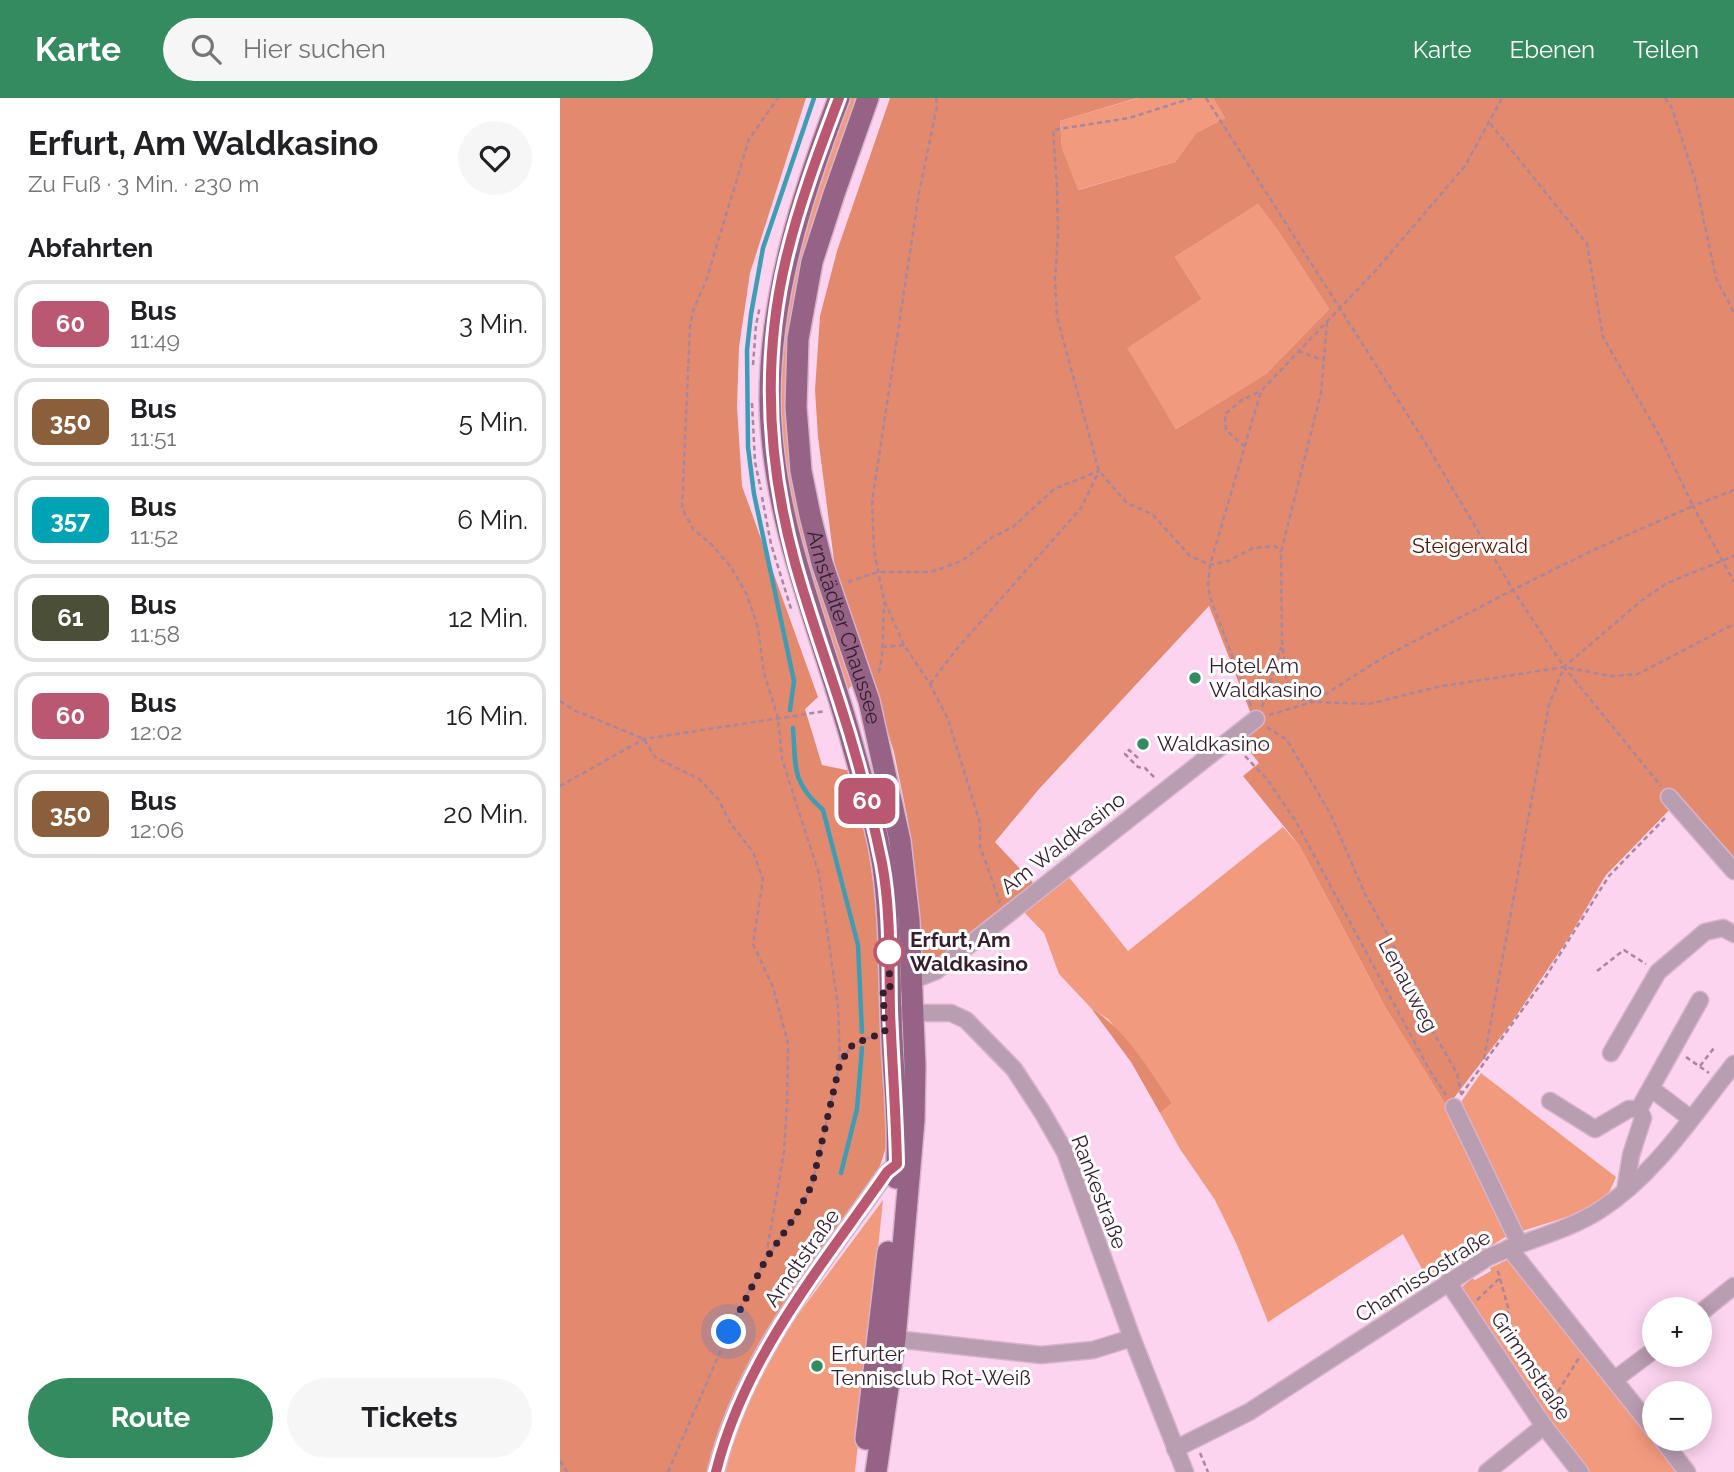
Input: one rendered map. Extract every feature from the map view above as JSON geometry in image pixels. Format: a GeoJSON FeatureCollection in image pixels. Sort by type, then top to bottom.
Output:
{"type":"FeatureCollection","features":[{"type":"Feature","properties":{"kind":"main road","name":"Arnstädter Chaussee"},"geometry":{"type":"LineString","coordinates":[[839,98],[803,196],[786,259],[776,319],[770,400],[773,448],[792,552],[842,708],[883,867],[888,923],[888,1023],[904,1164]]}},
{"type":"Feature","properties":{"kind":"main road","name":"Arnstädter Chaussee"},"geometry":{"type":"LineString","coordinates":[[868,98],[813,262],[799,338],[796,408],[801,471],[810,515],[830,588],[869,701],[900,841],[908,906],[915,1066],[904,1164]]}},
{"type":"Feature","properties":{"kind":"main road"},"geometry":{"type":"LineString","coordinates":[[876,1472],[895,1339],[904,1164]]}},
{"type":"Feature","properties":{"kind":"main road"},"geometry":{"type":"LineString","coordinates":[[862,1472],[904,1164]]}},
{"type":"Feature","properties":{"kind":"street","name":"Am Waldkasino"},"geometry":{"type":"LineString","coordinates":[[890,987],[912,982],[936,971],[1256,719]]}},
{"type":"Feature","properties":{"kind":"street"},"geometry":{"type":"LineString","coordinates":[[1669,797],[1734,871]]}},
{"type":"Feature","properties":{"kind":"street"},"geometry":{"type":"LineString","coordinates":[[1611,1053],[1658,972],[1705,932],[1723,928],[1734,934]]}},
{"type":"Feature","properties":{"kind":"street"},"geometry":{"type":"LineString","coordinates":[[1639,1109],[1700,1000]]}},
{"type":"Feature","properties":{"kind":"street","name":"Rankestraße"},"geometry":{"type":"LineString","coordinates":[[888,1023],[913,1013],[951,1013],[965,1020],[1014,1069],[1065,1152],[1132,1338],[1185,1472]]}},
{"type":"Feature","properties":{"kind":"street","name":"Chamissostraße"},"geometry":{"type":"LineString","coordinates":[[1175,1449],[1249,1412],[1493,1255],[1567,1227],[1600,1210],[1651,1166],[1734,1064]]}},
{"type":"Feature","properties":{"kind":"street"},"geometry":{"type":"LineString","coordinates":[[1657,1093],[1690,1118]]}},
{"type":"Feature","properties":{"kind":"street"},"geometry":{"type":"LineString","coordinates":[[1457,1101],[1514,1245],[1587,1346],[1642,1415]]}},
{"type":"Feature","properties":{"kind":"street"},"geometry":{"type":"LineString","coordinates":[[1550,1101],[1595,1129],[1629,1109],[1639,1109]]}},
{"type":"Feature","properties":{"kind":"street"},"geometry":{"type":"LineString","coordinates":[[1625,1191],[1631,1155],[1643,1118],[1639,1109]]}},
{"type":"Feature","properties":{"kind":"street","name":"Arndtstraße"},"geometry":{"type":"LineString","coordinates":[[716,1472],[733,1413],[760,1357],[887,1172],[904,1164]]}},
{"type":"Feature","properties":{"kind":"street","name":"Grimmstraße"},"geometry":{"type":"LineString","coordinates":[[1448,1282],[1545,1426],[1580,1472]]}},
{"type":"Feature","properties":{"kind":"street"},"geometry":{"type":"LineString","coordinates":[[1712,1304],[1734,1286]]}},
{"type":"Feature","properties":{"kind":"street"},"geometry":{"type":"LineString","coordinates":[[895,1339],[1041,1355],[1093,1350],[1132,1338]]}},
{"type":"Feature","properties":{"kind":"street"},"geometry":{"type":"LineString","coordinates":[[1614,1380],[1642,1359]]}},
{"type":"Feature","properties":{"kind":"street"},"geometry":{"type":"LineString","coordinates":[[1487,1472],[1545,1426]]}},
{"type":"Feature","properties":{"kind":"street"},"geometry":{"type":"LineString","coordinates":[[1671,1451],[1687,1472]]}},
{"type":"Feature","properties":{"kind":"path"},"geometry":{"type":"LineString","coordinates":[[668,1472],[737,1313],[766,1259],[796,1215],[812,1185],[840,1063],[838,1006],[819,874],[782,759],[778,718],[764,673],[758,628],[747,595],[731,567],[711,544],[692,529],[682,508],[690,327],[693,311],[706,281],[748,139],[778,98]]}},
{"type":"Feature","properties":{"kind":"path"},"geometry":{"type":"LineString","coordinates":[[936,98],[937,106],[919,192],[872,502],[874,550],[884,600],[904,645],[930,684],[947,719],[980,822],[980,846],[1005,916]]}},
{"type":"Feature","properties":{"kind":"path"},"geometry":{"type":"LineString","coordinates":[[1192,98],[1129,118],[1053,130],[1057,187],[1055,279],[1058,317],[1099,471],[1127,503],[1152,513],[1190,556],[1210,565],[1228,561],[1253,548],[1275,546],[1282,552]]}},
{"type":"Feature","properties":{"kind":"path"},"geometry":{"type":"LineString","coordinates":[[1206,98],[1428,447],[1513,590],[1564,667],[1669,797]]}},
{"type":"Feature","properties":{"kind":"path"},"geometry":{"type":"LineString","coordinates":[[1246,447],[1226,430],[1225,414],[1242,400],[1261,391],[1377,269],[1465,166],[1502,98]]}},
{"type":"Feature","properties":{"kind":"path"},"geometry":{"type":"LineString","coordinates":[[1665,98],[1672,108],[1695,178],[1716,278],[1734,313]]}},
{"type":"Feature","properties":{"kind":"path"},"geometry":{"type":"LineString","coordinates":[[1489,122],[1587,244],[1604,337],[1659,435],[1734,582]]}},
{"type":"Feature","properties":{"kind":"path"},"geometry":{"type":"LineString","coordinates":[[1327,322],[1321,393],[1282,552],[1282,642],[1287,682],[1292,697],[1313,702],[1369,704],[1437,687],[1564,667],[1611,676],[1638,674],[1734,624]]}},
{"type":"Feature","properties":{"kind":"path"},"geometry":{"type":"LineString","coordinates":[[1298,351],[1323,360]]}},
{"type":"Feature","properties":{"kind":"path"},"geometry":{"type":"LineString","coordinates":[[1261,391],[1210,565],[1210,597],[1256,719],[1287,740],[1331,816],[1365,894],[1393,944],[1412,996],[1457,1073],[1457,1101]]}},
{"type":"Feature","properties":{"kind":"path"},"geometry":{"type":"LineString","coordinates":[[830,588],[878,572],[931,572],[962,561],[991,538],[1014,526],[1054,489],[1099,471]]}},
{"type":"Feature","properties":{"kind":"path"},"geometry":{"type":"LineString","coordinates":[[930,684],[955,651],[1081,508],[1099,471]]}},
{"type":"Feature","properties":{"kind":"path"},"geometry":{"type":"LineString","coordinates":[[1256,719],[1313,702],[1384,657],[1513,590],[1634,531],[1734,490]]}},
{"type":"Feature","properties":{"kind":"path"},"geometry":{"type":"LineString","coordinates":[[1484,1061],[1549,705],[1564,667],[1641,601],[1667,583],[1734,556]]}},
{"type":"Feature","properties":{"kind":"path"},"geometry":{"type":"LineString","coordinates":[[878,678],[883,647],[884,600]]}},
{"type":"Feature","properties":{"kind":"path"},"geometry":{"type":"LineString","coordinates":[[1256,719],[1268,691],[1282,642]]}},
{"type":"Feature","properties":{"kind":"path"},"geometry":{"type":"LineString","coordinates":[[883,647],[904,645]]}},
{"type":"Feature","properties":{"kind":"path"},"geometry":{"type":"LineString","coordinates":[[560,701],[574,710],[645,739],[654,757],[699,779],[718,799],[731,824],[754,852],[763,879],[753,944],[773,986],[788,1043],[784,1152],[766,1259]]}},
{"type":"Feature","properties":{"kind":"path"},"geometry":{"type":"LineString","coordinates":[[560,786],[645,739],[842,708]]}},
{"type":"Feature","properties":{"kind":"path"},"geometry":{"type":"LineString","coordinates":[[1133,762],[1138,757],[1129,750],[1125,754],[1133,762],[1138,767],[1144,768],[1161,784]]}},
{"type":"Feature","properties":{"kind":"path","name":"Lenauweg"},"geometry":{"type":"LineString","coordinates":[[1245,756],[1266,778],[1295,820],[1429,1069],[1457,1101]]}},
{"type":"Feature","properties":{"kind":"path"},"geometry":{"type":"LineString","coordinates":[[1457,1101],[1543,981],[1609,876],[1671,813],[1681,810]]}},
{"type":"Feature","properties":{"kind":"path"},"geometry":{"type":"LineString","coordinates":[[1597,971],[1624,950],[1658,972]]}},
{"type":"Feature","properties":{"kind":"path"},"geometry":{"type":"LineString","coordinates":[[840,1063],[853,1044],[888,1023]]}},
{"type":"Feature","properties":{"kind":"path"},"geometry":{"type":"LineString","coordinates":[[1700,1066],[1714,1048]]}},
{"type":"Feature","properties":{"kind":"path"},"geometry":{"type":"LineString","coordinates":[[1673,1049],[1708,1072]]}},
{"type":"Feature","properties":{"kind":"path"},"geometry":{"type":"LineString","coordinates":[[1486,1338],[1508,1311],[1493,1255]]}},
{"type":"Feature","properties":{"kind":"path"},"geometry":{"type":"LineString","coordinates":[[1467,1310],[1500,1278]]}},
{"type":"Feature","properties":{"kind":"path"},"geometry":{"type":"LineString","coordinates":[[1545,1426],[1552,1398],[1587,1346]]}},
{"type":"Feature","properties":{"kind":"path"},"geometry":{"type":"LineString","coordinates":[[1195,1440],[1208,1472]]}},
{"type":"Feature","properties":{"kind":"path"},"geometry":{"type":"LineString","coordinates":[[560,1461],[567,1472]]}},
{"type":"Feature","properties":{"kind":"shaded area"},"geometry":{"type":"Polygon","coordinates":[[[847,98],[860,98],[788,384],[851,676],[852,685],[849,689],[844,687],[813,598],[784,476],[778,404],[785,301],[818,178],[847,98]]]}},
{"type":"Feature","properties":{"kind":"shaded area"},"geometry":{"type":"Polygon","coordinates":[[[1138,98],[1213,98],[1225,118],[1196,133],[1175,162],[1077,190],[1062,148],[1060,121],[1138,98]]]}},
{"type":"Feature","properties":{"kind":"shaded area"},"geometry":{"type":"Polygon","coordinates":[[[1258,204],[1329,309],[1266,374],[1176,429],[1126,348],[1202,299],[1175,257],[1258,204]]]}},
{"type":"Feature","properties":{"kind":"shaded area"},"geometry":{"type":"Polygon","coordinates":[[[1283,827],[1299,845],[1384,1005],[1447,1107],[1509,1235],[1429,1282],[1403,1234],[1268,1322],[1237,1245],[1215,1200],[1180,1149],[1160,1113],[1172,1103],[1108,1019],[1091,1008],[1059,974],[1044,933],[1023,911],[1068,876],[1128,951],[1283,827]]]}},
{"type":"Feature","properties":{"kind":"shaded area"},"geometry":{"type":"Polygon","coordinates":[[[1481,1073],[1616,1177],[1608,1195],[1570,1216],[1519,1232],[1457,1108],[1481,1073]]]}},
{"type":"Feature","properties":{"kind":"shaded area","name":"Erfurter Tennisclub Rot-Weiß"},"geometry":{"type":"Polygon","coordinates":[[[883,1200],[855,1472],[722,1472],[745,1404],[791,1324],[883,1200]]]}},
{"type":"Feature","properties":{"kind":"shaded area"},"geometry":{"type":"Polygon","coordinates":[[[1509,1259],[1642,1425],[1642,1451],[1663,1451],[1680,1472],[1586,1472],[1549,1424],[1461,1292],[1462,1287],[1472,1278],[1475,1280],[1491,1271],[1490,1268],[1509,1259]]]}},
{"type":"Feature","properties":{"kind":"green space"},"geometry":{"type":"Polygon","coordinates":[[[560,98],[806,98],[750,273],[739,347],[737,407],[742,486],[818,697],[805,709],[822,765],[851,771],[867,841],[879,922],[887,1144],[878,1172],[783,1309],[749,1364],[733,1395],[709,1472],[560,1472],[560,98]]]}},
{"type":"Feature","properties":{"kind":"green space","name":"Steigerwald"},"geometry":{"type":"Polygon","coordinates":[[[890,98],[1137,98],[1060,121],[1062,148],[1078,190],[1175,162],[1196,133],[1225,118],[1213,98],[1734,98],[1734,865],[1678,801],[1606,875],[1568,939],[1512,1022],[1447,1107],[1384,1005],[1299,845],[1243,776],[1259,763],[1240,739],[1256,727],[1209,606],[1039,789],[995,842],[1035,885],[924,971],[908,821],[894,752],[835,568],[818,437],[815,390],[820,316],[837,251],[890,98]],[[1258,204],[1175,257],[1202,299],[1127,348],[1176,429],[1266,374],[1329,309],[1258,204]]]}},
{"type":"Feature","properties":{"kind":"green space"},"geometry":{"type":"Polygon","coordinates":[[[1091,1008],[1126,1039],[1172,1103],[1160,1113],[1131,1062],[1091,1008]]]}},
{"type":"Feature","properties":{"kind":"waterway"},"geometry":{"type":"LineString","coordinates":[[790,710],[794,681],[754,494],[748,447],[747,350],[763,248],[814,98]]}},
{"type":"Feature","properties":{"kind":"waterway"},"geometry":{"type":"LineString","coordinates":[[793,728],[797,773],[805,791],[823,810],[858,945],[862,1032]]}},
{"type":"Feature","properties":{"kind":"waterway"},"geometry":{"type":"LineString","coordinates":[[841,1173],[857,1109],[862,1048]]}},
{"type":"Feature","properties":{"kind":"bus line","name":"60"},"geometry":{"type":"LineString","coordinates":[[716,1472],[733,1413],[760,1357],[887,1172],[897,1164],[888,923],[883,867],[852,742],[795,564],[781,501],[773,448],[770,400],[778,296],[786,259],[803,196],[839,98]]}},
{"type":"Feature","properties":{"kind":"place","name":"Hotel Am Waldkasino"},"geometry":{"type":"Point","coordinates":[1195,678]}},
{"type":"Feature","properties":{"kind":"place","name":"Waldkasino"},"geometry":{"type":"Point","coordinates":[1143,744]}},
{"type":"Feature","properties":{"kind":"place","name":"Erfurt, Am Waldkasino"},"geometry":{"type":"Point","coordinates":[889,952]}},
{"type":"Feature","properties":{"kind":"place","name":"Erfurter Tennisclub Rot-Weiß"},"geometry":{"type":"Point","coordinates":[817,1366]}},
{"type":"Feature","properties":{"kind":"route"},"geometry":{"type":"LineString","coordinates":[[729,1332],[766,1259],[796,1215],[812,1185],[840,1063],[853,1044],[885,1032],[883,988],[890,987],[888,945],[889,952]]}}]}
